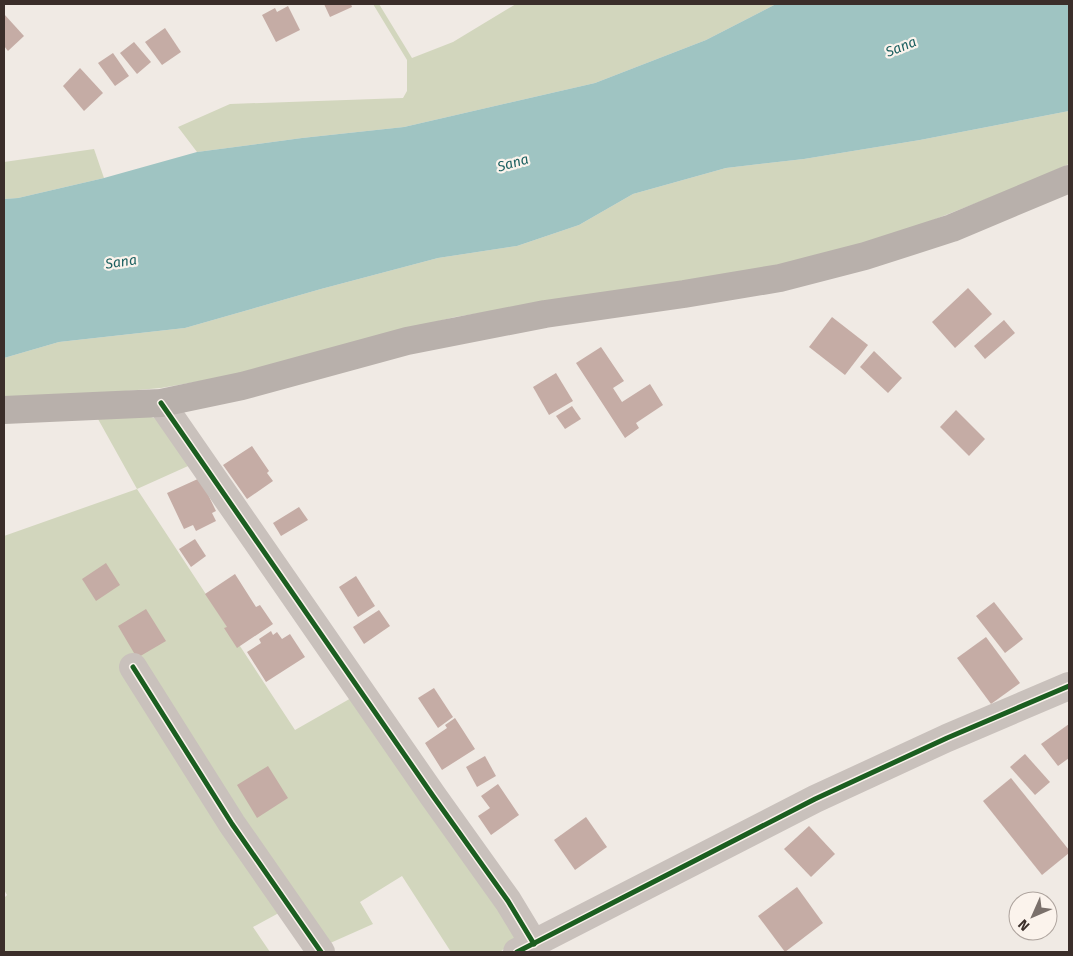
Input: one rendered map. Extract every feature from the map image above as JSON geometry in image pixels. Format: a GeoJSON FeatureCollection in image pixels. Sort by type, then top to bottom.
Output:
{"type":"FeatureCollection","features":[{"type":"Feature","properties":{"kind":"main road"},"geometry":{"type":"LineString","coordinates":[[4,410],[161,403],[242,386],[425,338],[545,314],[780,278],[865,256],[952,228],[1069,179]]}},
{"type":"Feature","properties":{"kind":"street"},"geometry":{"type":"LineString","coordinates":[[161,403],[508,901],[526,948],[816,799],[947,738],[1069,686]]}},
{"type":"Feature","properties":{"kind":"street"},"geometry":{"type":"LineString","coordinates":[[133,667],[232,824],[321,952]]}},
{"type":"Feature","properties":{"kind":"green space"},"geometry":{"type":"Polygon","coordinates":[[[373,4],[379,4],[412,58],[453,42],[516,4],[776,4],[706,40],[595,83],[404,127],[197,152],[178,127],[230,104],[403,98],[407,91],[407,60],[373,4]]]}},
{"type":"Feature","properties":{"kind":"green space"},"geometry":{"type":"Polygon","coordinates":[[[1069,111],[1069,164],[918,226],[854,246],[773,267],[455,317],[246,373],[161,388],[4,399],[4,358],[59,342],[185,328],[438,258],[517,246],[579,225],[633,194],[726,168],[804,159],[920,140],[1069,111]]]}},
{"type":"Feature","properties":{"kind":"green space"},"geometry":{"type":"Polygon","coordinates":[[[94,149],[104,178],[18,198],[4,199],[4,162],[94,149]]]}},
{"type":"Feature","properties":{"kind":"green space"},"geometry":{"type":"Polygon","coordinates":[[[126,416],[151,417],[168,422],[197,462],[137,489],[98,419],[126,416]]]}},
{"type":"Feature","properties":{"kind":"green space"},"geometry":{"type":"Polygon","coordinates":[[[137,489],[295,730],[360,693],[517,934],[512,942],[500,952],[451,952],[402,876],[360,902],[373,924],[328,944],[299,902],[253,927],[270,952],[4,952],[4,898],[7,895],[4,890],[4,536],[137,489]]]}},
{"type":"Feature","properties":{"kind":"water","name":"Sana"},"geometry":{"type":"Polygon","coordinates":[[[776,4],[1069,4],[1069,111],[920,140],[804,159],[726,168],[633,194],[579,225],[517,246],[438,258],[185,328],[59,342],[4,358],[4,199],[18,198],[104,178],[197,152],[404,127],[595,83],[706,40],[776,4]]]}},
{"type":"Feature","properties":{"kind":"building"},"geometry":{"type":"Polygon","coordinates":[[[324,4],[351,4],[352,7],[330,17],[324,4]]]}},
{"type":"Feature","properties":{"kind":"building"},"geometry":{"type":"Polygon","coordinates":[[[288,6],[300,30],[276,42],[262,15],[275,8],[277,12],[288,6]]]}},
{"type":"Feature","properties":{"kind":"building"},"geometry":{"type":"Polygon","coordinates":[[[4,14],[24,36],[8,51],[4,46],[4,14]]]}},
{"type":"Feature","properties":{"kind":"building"},"geometry":{"type":"Polygon","coordinates":[[[165,28],[181,52],[162,65],[145,42],[165,28]]]}},
{"type":"Feature","properties":{"kind":"building"},"geometry":{"type":"Polygon","coordinates":[[[134,42],[151,62],[137,74],[120,53],[134,42]]]}},
{"type":"Feature","properties":{"kind":"building"},"geometry":{"type":"Polygon","coordinates":[[[113,53],[129,76],[115,86],[98,63],[113,53]]]}},
{"type":"Feature","properties":{"kind":"building"},"geometry":{"type":"Polygon","coordinates":[[[80,68],[103,93],[84,111],[63,86],[80,68]]]}},
{"type":"Feature","properties":{"kind":"building"},"geometry":{"type":"Polygon","coordinates":[[[968,288],[992,314],[955,348],[932,322],[968,288]]]}},
{"type":"Feature","properties":{"kind":"building"},"geometry":{"type":"Polygon","coordinates":[[[832,317],[868,345],[845,375],[809,347],[832,317]]]}},
{"type":"Feature","properties":{"kind":"building"},"geometry":{"type":"Polygon","coordinates":[[[1004,320],[1015,333],[985,359],[974,346],[1004,320]]]}},
{"type":"Feature","properties":{"kind":"building"},"geometry":{"type":"Polygon","coordinates":[[[601,347],[624,381],[613,388],[622,402],[650,384],[663,405],[636,423],[639,428],[625,438],[576,363],[601,347]]]}},
{"type":"Feature","properties":{"kind":"building"},"geometry":{"type":"Polygon","coordinates":[[[874,351],[902,378],[888,393],[860,367],[874,351]]]}},
{"type":"Feature","properties":{"kind":"building"},"geometry":{"type":"Polygon","coordinates":[[[556,373],[573,401],[549,415],[533,387],[556,373]]]}},
{"type":"Feature","properties":{"kind":"building"},"geometry":{"type":"Polygon","coordinates":[[[572,406],[581,419],[565,429],[556,416],[572,406]]]}},
{"type":"Feature","properties":{"kind":"building"},"geometry":{"type":"Polygon","coordinates":[[[956,410],[985,439],[969,456],[940,427],[956,410]]]}},
{"type":"Feature","properties":{"kind":"building"},"geometry":{"type":"Polygon","coordinates":[[[252,446],[269,471],[267,473],[273,481],[247,499],[223,465],[252,446]]]}},
{"type":"Feature","properties":{"kind":"building"},"geometry":{"type":"Polygon","coordinates":[[[200,478],[216,511],[212,513],[216,521],[196,531],[193,525],[184,529],[167,493],[200,478]]]}},
{"type":"Feature","properties":{"kind":"building"},"geometry":{"type":"Polygon","coordinates":[[[299,507],[308,520],[281,536],[273,523],[299,507]]]}},
{"type":"Feature","properties":{"kind":"building"},"geometry":{"type":"Polygon","coordinates":[[[195,539],[206,556],[191,567],[179,549],[195,539]]]}},
{"type":"Feature","properties":{"kind":"building"},"geometry":{"type":"Polygon","coordinates":[[[106,563],[120,585],[96,601],[82,579],[106,563]]]}},
{"type":"Feature","properties":{"kind":"building"},"geometry":{"type":"Polygon","coordinates":[[[235,574],[256,607],[260,605],[273,624],[237,648],[224,628],[227,627],[205,594],[235,574]]]}},
{"type":"Feature","properties":{"kind":"building"},"geometry":{"type":"Polygon","coordinates":[[[356,576],[375,606],[358,617],[339,587],[356,576]]]}},
{"type":"Feature","properties":{"kind":"building"},"geometry":{"type":"Polygon","coordinates":[[[994,602],[1023,639],[1005,653],[976,616],[994,602]]]}},
{"type":"Feature","properties":{"kind":"building"},"geometry":{"type":"Polygon","coordinates":[[[146,609],[166,641],[137,658],[118,626],[146,609]]]}},
{"type":"Feature","properties":{"kind":"building"},"geometry":{"type":"Polygon","coordinates":[[[379,610],[390,626],[364,644],[353,627],[379,610]]]}},
{"type":"Feature","properties":{"kind":"building"},"geometry":{"type":"Polygon","coordinates":[[[271,631],[273,635],[277,632],[282,639],[290,634],[305,657],[266,682],[247,652],[261,643],[259,639],[271,631]]]}},
{"type":"Feature","properties":{"kind":"building"},"geometry":{"type":"Polygon","coordinates":[[[986,637],[1020,683],[991,704],[957,658],[986,637]]]}},
{"type":"Feature","properties":{"kind":"building"},"geometry":{"type":"Polygon","coordinates":[[[434,688],[453,717],[438,728],[418,698],[434,688]]]}},
{"type":"Feature","properties":{"kind":"building"},"geometry":{"type":"Polygon","coordinates":[[[455,718],[475,749],[442,770],[425,743],[447,728],[445,725],[455,718]]]}},
{"type":"Feature","properties":{"kind":"building"},"geometry":{"type":"Polygon","coordinates":[[[1069,724],[1069,758],[1058,766],[1041,744],[1069,724]]]}},
{"type":"Feature","properties":{"kind":"building"},"geometry":{"type":"Polygon","coordinates":[[[1025,754],[1050,782],[1035,795],[1010,767],[1025,754]]]}},
{"type":"Feature","properties":{"kind":"building"},"geometry":{"type":"Polygon","coordinates":[[[485,756],[496,776],[477,787],[466,767],[485,756]]]}},
{"type":"Feature","properties":{"kind":"building"},"geometry":{"type":"Polygon","coordinates":[[[268,766],[288,798],[257,818],[237,785],[268,766]]]}},
{"type":"Feature","properties":{"kind":"building"},"geometry":{"type":"Polygon","coordinates":[[[1011,778],[1069,850],[1069,853],[1042,875],[983,801],[1011,778]]]}},
{"type":"Feature","properties":{"kind":"building"},"geometry":{"type":"Polygon","coordinates":[[[498,784],[519,815],[491,835],[478,816],[490,808],[481,796],[498,784]]]}},
{"type":"Feature","properties":{"kind":"building"},"geometry":{"type":"Polygon","coordinates":[[[586,817],[607,847],[575,870],[554,840],[586,817]]]}},
{"type":"Feature","properties":{"kind":"building"},"geometry":{"type":"Polygon","coordinates":[[[809,826],[835,854],[811,877],[784,849],[809,826]]]}},
{"type":"Feature","properties":{"kind":"building"},"geometry":{"type":"Polygon","coordinates":[[[797,887],[823,923],[785,952],[758,916],[797,887]]]}},
{"type":"Feature","properties":{"kind":"cycle path"},"geometry":{"type":"LineString","coordinates":[[161,403],[433,796],[508,901],[534,944]]}},
{"type":"Feature","properties":{"kind":"cycle path"},"geometry":{"type":"LineString","coordinates":[[133,667],[232,824],[321,952]]}},
{"type":"Feature","properties":{"kind":"cycle path"},"geometry":{"type":"LineString","coordinates":[[517,952],[815,799],[947,738],[1069,686]]}}]}
